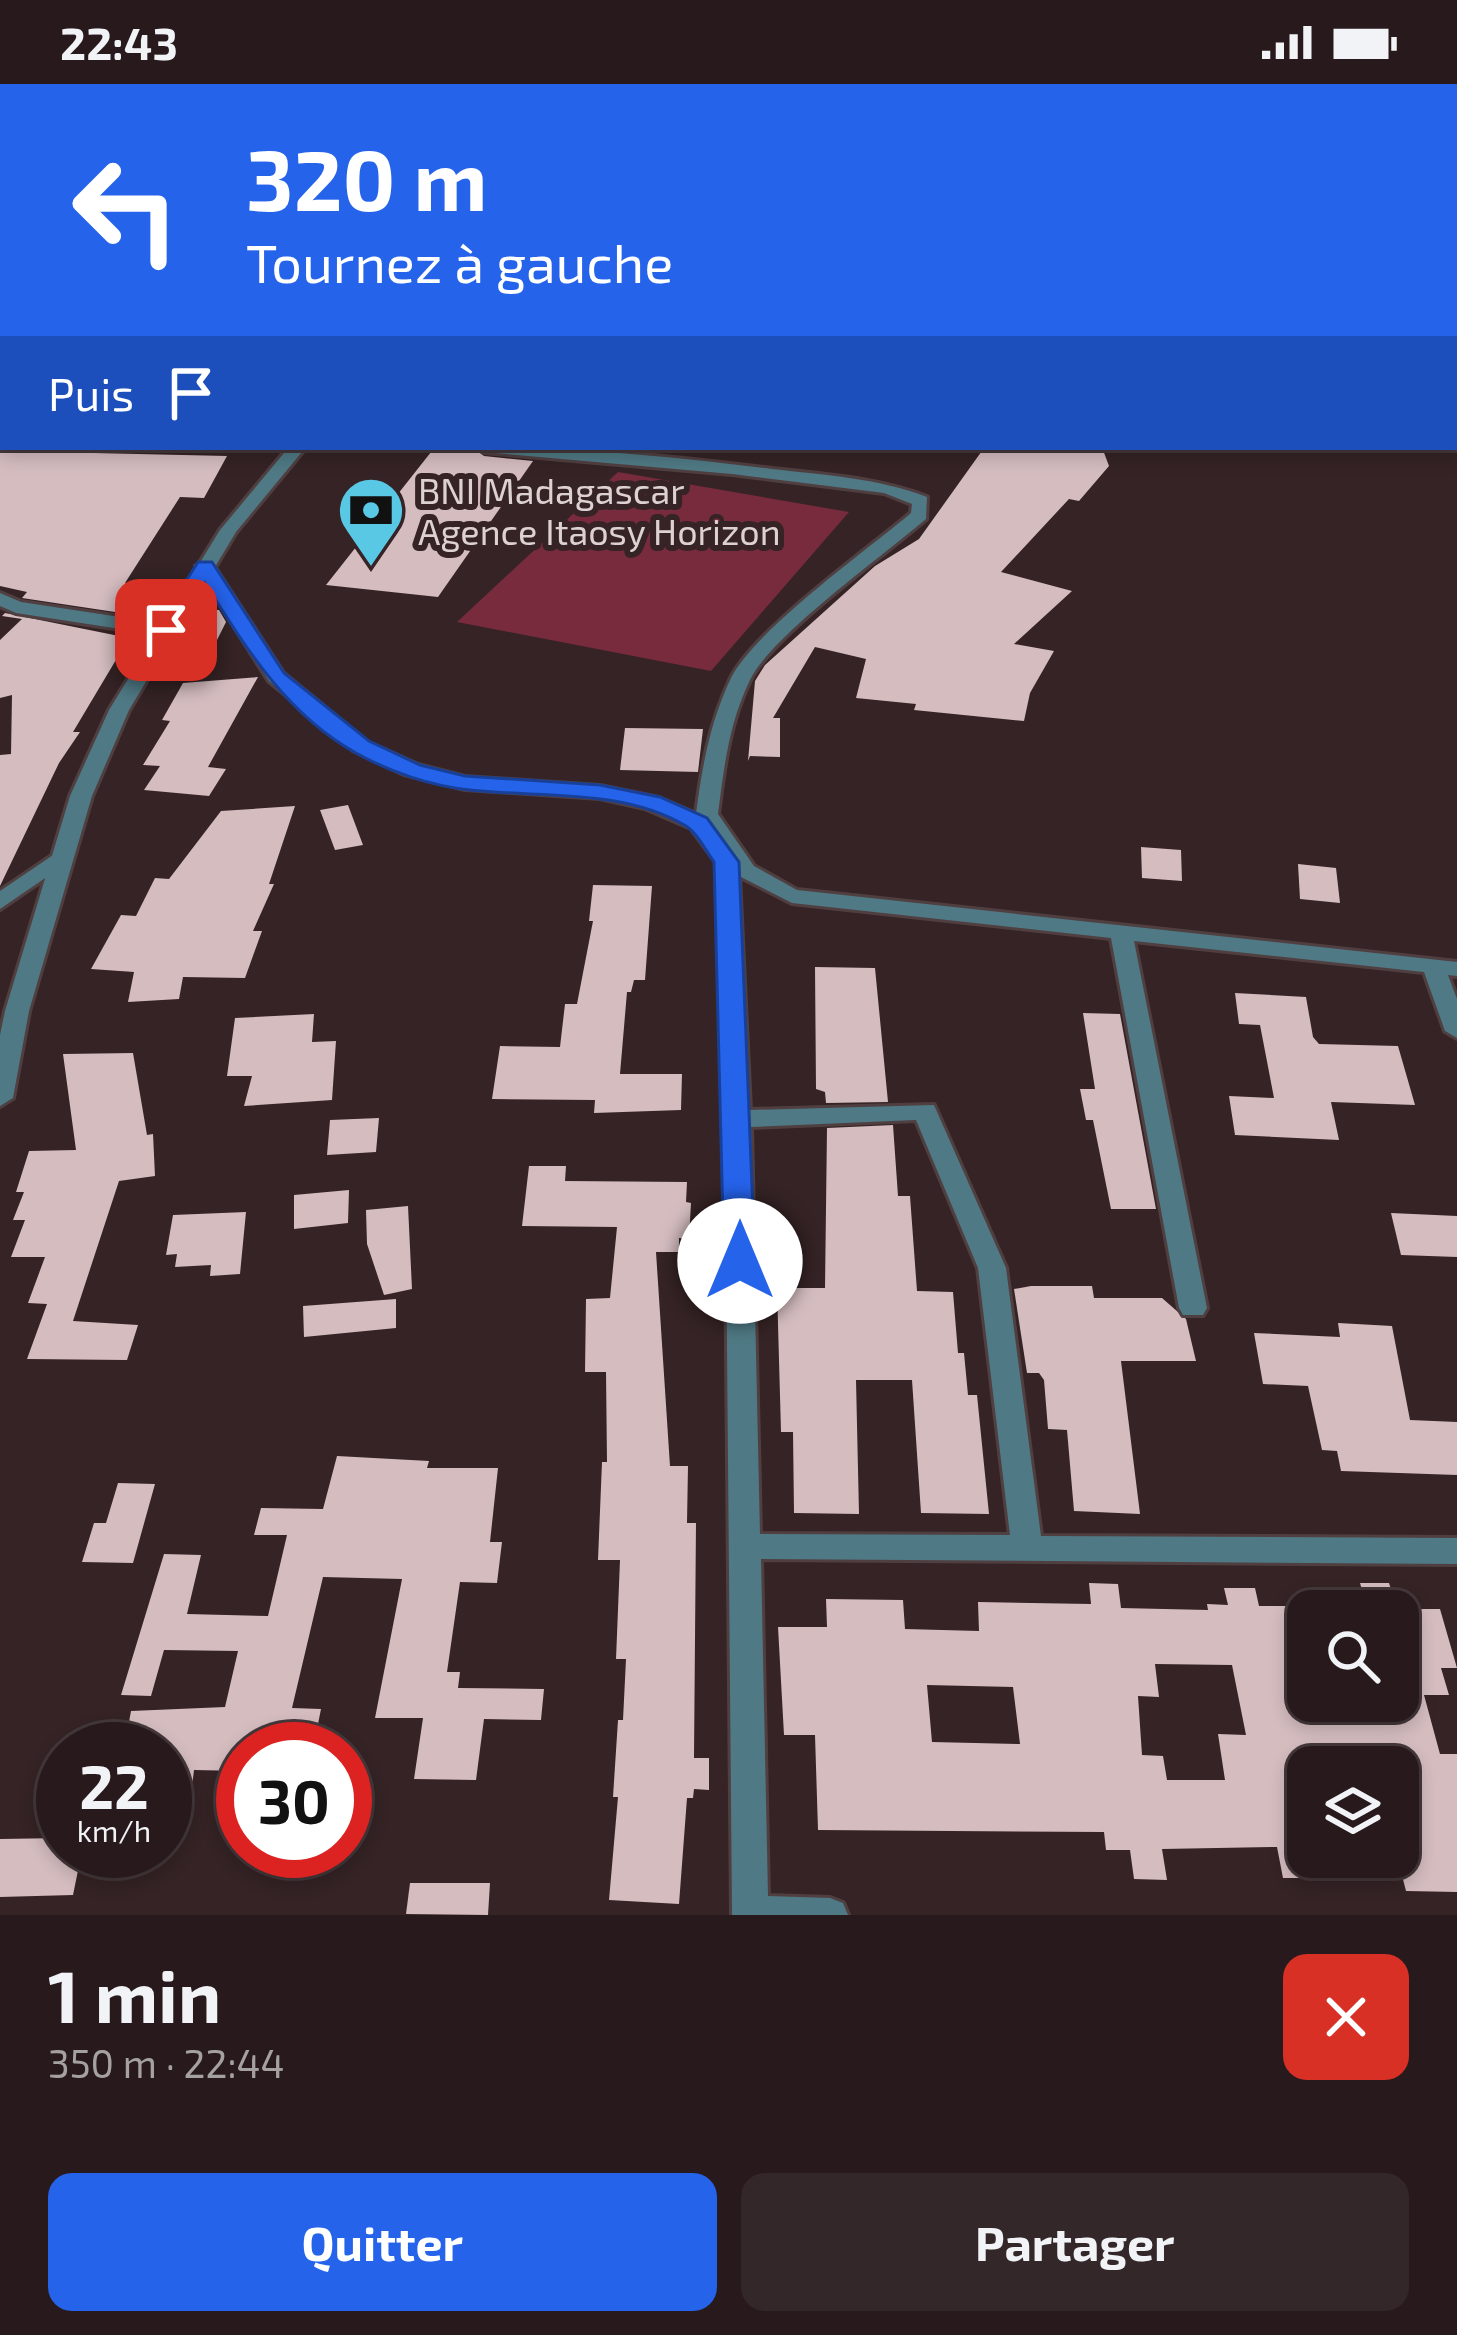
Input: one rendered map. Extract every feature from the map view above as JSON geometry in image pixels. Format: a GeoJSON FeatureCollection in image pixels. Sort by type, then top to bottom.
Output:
{"type":"FeatureCollection","features":[{"type":"Feature","properties":{"kind":"street"},"geometry":{"type":"LineString","coordinates":[[0,1098],[16,1011],[62,856],[81,796],[119,710],[229,530],[296,450]]}},
{"type":"Feature","properties":{"kind":"street"},"geometry":{"type":"LineString","coordinates":[[518,450],[754,471],[887,488],[921,501],[920,515],[771,640],[742,675],[717,739],[706,814],[746,871],[792,896],[1445,967],[1457,1031]]}},
{"type":"Feature","properties":{"kind":"street"},"geometry":{"type":"LineString","coordinates":[[205,566],[276,677],[361,746],[412,770],[465,783],[600,792],[651,802],[699,823],[727,862],[738,1118],[750,1914],[830,1915]]}},
{"type":"Feature","properties":{"kind":"street"},"geometry":{"type":"LineString","coordinates":[[0,599],[16,607],[166,630]]}},
{"type":"Feature","properties":{"kind":"street"},"geometry":{"type":"LineString","coordinates":[[0,902],[62,856]]}},
{"type":"Feature","properties":{"kind":"street"},"geometry":{"type":"LineString","coordinates":[[1121,932],[1192,1308]]}},
{"type":"Feature","properties":{"kind":"street"},"geometry":{"type":"LineString","coordinates":[[738,1118],[925,1111],[992,1268],[1028,1548]]}},
{"type":"Feature","properties":{"kind":"street"},"geometry":{"type":"LineString","coordinates":[[742,1546],[1457,1551]]}},
{"type":"Feature","properties":{"kind":"shaded area"},"geometry":{"type":"Polygon","coordinates":[[[618,472],[849,512],[711,671],[457,622],[618,472]]]}},
{"type":"Feature","properties":{"kind":"building"},"geometry":{"type":"Polygon","coordinates":[[[0,450],[227,456],[204,498],[180,497],[125,583],[140,585],[115,612],[22,598],[27,592],[0,586],[0,450]]]}},
{"type":"Feature","properties":{"kind":"building"},"geometry":{"type":"Polygon","coordinates":[[[433,450],[476,450],[484,456],[533,461],[438,597],[326,585],[433,450]]]}},
{"type":"Feature","properties":{"kind":"building"},"geometry":{"type":"Polygon","coordinates":[[[983,450],[1103,450],[1109,466],[1079,501],[1069,499],[1001,572],[1072,591],[1014,644],[1054,651],[1030,693],[1024,721],[914,710],[916,704],[856,698],[866,659],[815,647],[773,718],[780,718],[780,757],[750,756],[748,761],[755,681],[765,665],[875,566],[919,539],[983,450]]]}},
{"type":"Feature","properties":{"kind":"building"},"geometry":{"type":"Polygon","coordinates":[[[196,610],[219,610],[226,622],[212,650],[176,649],[196,610]]]}},
{"type":"Feature","properties":{"kind":"building"},"geometry":{"type":"Polygon","coordinates":[[[5,613],[129,638],[73,732],[80,732],[59,763],[0,886],[0,755],[11,754],[12,695],[0,698],[0,640],[22,619],[2,616],[5,613]]]}},
{"type":"Feature","properties":{"kind":"building"},"geometry":{"type":"Polygon","coordinates":[[[258,677],[208,767],[226,769],[209,796],[144,790],[160,766],[143,765],[170,721],[162,720],[183,683],[258,677]]]}},
{"type":"Feature","properties":{"kind":"building"},"geometry":{"type":"Polygon","coordinates":[[[625,728],[703,729],[698,772],[620,770],[625,728]]]}},
{"type":"Feature","properties":{"kind":"building"},"geometry":{"type":"Polygon","coordinates":[[[348,805],[363,845],[335,850],[320,810],[348,805]]]}},
{"type":"Feature","properties":{"kind":"building"},"geometry":{"type":"Polygon","coordinates":[[[295,806],[269,884],[274,884],[253,931],[262,931],[245,978],[183,977],[179,999],[128,1002],[134,972],[91,969],[121,915],[136,916],[155,878],[169,879],[221,811],[295,806]]]}},
{"type":"Feature","properties":{"kind":"building"},"geometry":{"type":"Polygon","coordinates":[[[1141,847],[1181,850],[1182,881],[1142,878],[1141,847]]]}},
{"type":"Feature","properties":{"kind":"building"},"geometry":{"type":"Polygon","coordinates":[[[1298,864],[1336,868],[1340,903],[1300,899],[1298,864]]]}},
{"type":"Feature","properties":{"kind":"building"},"geometry":{"type":"Polygon","coordinates":[[[593,885],[652,886],[645,980],[634,980],[627,992],[620,1074],[682,1074],[681,1110],[594,1113],[595,1100],[492,1099],[500,1046],[560,1047],[565,1004],[577,1004],[593,921],[589,921],[593,885]]]}},
{"type":"Feature","properties":{"kind":"building"},"geometry":{"type":"Polygon","coordinates":[[[815,967],[875,968],[888,1102],[826,1103],[825,1092],[816,1089],[815,967]]]}},
{"type":"Feature","properties":{"kind":"building"},"geometry":{"type":"Polygon","coordinates":[[[1235,993],[1306,997],[1313,1037],[1319,1044],[1398,1046],[1415,1105],[1331,1102],[1339,1140],[1235,1135],[1229,1096],[1274,1098],[1260,1025],[1239,1024],[1235,993]]]}},
{"type":"Feature","properties":{"kind":"building"},"geometry":{"type":"Polygon","coordinates":[[[1083,1013],[1120,1014],[1156,1209],[1111,1209],[1093,1120],[1086,1120],[1080,1089],[1095,1089],[1083,1013]]]}},
{"type":"Feature","properties":{"kind":"building"},"geometry":{"type":"Polygon","coordinates":[[[314,1014],[312,1042],[336,1041],[332,1100],[244,1106],[252,1076],[227,1076],[235,1018],[314,1014]]]}},
{"type":"Feature","properties":{"kind":"building"},"geometry":{"type":"Polygon","coordinates":[[[133,1053],[147,1135],[153,1134],[155,1176],[119,1181],[73,1321],[138,1325],[127,1360],[27,1359],[47,1304],[28,1303],[45,1257],[11,1257],[25,1220],[13,1220],[24,1192],[16,1192],[29,1151],[76,1150],[63,1054],[133,1053]]]}},
{"type":"Feature","properties":{"kind":"building"},"geometry":{"type":"Polygon","coordinates":[[[379,1118],[376,1152],[327,1155],[330,1120],[379,1118]]]}},
{"type":"Feature","properties":{"kind":"building"},"geometry":{"type":"Polygon","coordinates":[[[893,1125],[898,1196],[910,1196],[917,1291],[953,1292],[958,1353],[964,1353],[968,1395],[977,1395],[989,1514],[921,1513],[912,1380],[856,1380],[859,1514],[794,1513],[793,1432],[781,1432],[777,1288],[825,1288],[827,1128],[893,1125]]]}},
{"type":"Feature","properties":{"kind":"building"},"geometry":{"type":"Polygon","coordinates":[[[529,1166],[566,1166],[565,1181],[687,1182],[689,1239],[679,1238],[679,1252],[656,1252],[670,1466],[688,1466],[687,1523],[696,1523],[694,1758],[709,1758],[709,1790],[694,1789],[693,1798],[687,1798],[679,1904],[609,1900],[618,1797],[613,1797],[618,1720],[623,1720],[626,1659],[616,1659],[620,1560],[598,1560],[602,1462],[607,1462],[606,1372],[585,1372],[586,1299],[610,1298],[617,1227],[522,1226],[529,1166]]]}},
{"type":"Feature","properties":{"kind":"building"},"geometry":{"type":"Polygon","coordinates":[[[349,1190],[348,1223],[294,1229],[294,1195],[349,1190]]]}},
{"type":"Feature","properties":{"kind":"building"},"geometry":{"type":"Polygon","coordinates":[[[408,1206],[412,1289],[384,1295],[367,1244],[366,1210],[408,1206]]]}},
{"type":"Feature","properties":{"kind":"building"},"geometry":{"type":"Polygon","coordinates":[[[246,1212],[240,1274],[210,1276],[211,1265],[175,1267],[177,1254],[166,1255],[173,1215],[246,1212]]]}},
{"type":"Feature","properties":{"kind":"building"},"geometry":{"type":"Polygon","coordinates":[[[1391,1213],[1457,1216],[1457,1257],[1401,1255],[1391,1213]]]}},
{"type":"Feature","properties":{"kind":"building"},"geometry":{"type":"Polygon","coordinates":[[[1092,1286],[1094,1298],[1162,1298],[1186,1319],[1196,1361],[1121,1361],[1140,1514],[1074,1511],[1067,1430],[1048,1429],[1044,1380],[1039,1373],[1027,1373],[1014,1289],[1092,1286]]]}},
{"type":"Feature","properties":{"kind":"building"},"geometry":{"type":"Polygon","coordinates":[[[396,1299],[396,1328],[304,1337],[303,1306],[396,1299]]]}},
{"type":"Feature","properties":{"kind":"building"},"geometry":{"type":"Polygon","coordinates":[[[1338,1323],[1392,1326],[1410,1420],[1457,1422],[1457,1475],[1341,1471],[1337,1451],[1322,1450],[1308,1386],[1263,1384],[1254,1333],[1340,1337],[1338,1323]]]}},
{"type":"Feature","properties":{"kind":"building"},"geometry":{"type":"Polygon","coordinates":[[[337,1456],[429,1461],[427,1468],[498,1468],[490,1542],[502,1542],[497,1583],[460,1582],[447,1672],[460,1672],[458,1688],[544,1689],[541,1720],[484,1719],[476,1780],[414,1779],[423,1718],[375,1718],[402,1579],[323,1577],[292,1708],[321,1709],[318,1722],[216,1722],[216,1770],[194,1770],[192,1787],[192,1722],[129,1722],[131,1711],[225,1707],[238,1651],[164,1650],[151,1696],[121,1695],[164,1554],[201,1555],[187,1614],[268,1616],[287,1535],[254,1535],[261,1508],[323,1509],[337,1456]]]}},
{"type":"Feature","properties":{"kind":"building"},"geometry":{"type":"Polygon","coordinates":[[[118,1483],[155,1484],[133,1563],[82,1562],[94,1523],[106,1523],[118,1483]]]}},
{"type":"Feature","properties":{"kind":"building"},"geometry":{"type":"Polygon","coordinates":[[[1089,1583],[1118,1584],[1121,1608],[1208,1610],[1207,1604],[1228,1605],[1224,1588],[1255,1588],[1259,1606],[1287,1606],[1287,1722],[1419,1722],[1419,1609],[1440,1609],[1457,1668],[1441,1668],[1449,1695],[1424,1695],[1440,1754],[1457,1754],[1457,1892],[1406,1891],[1403,1878],[1419,1878],[1419,1746],[1287,1746],[1287,1878],[1283,1878],[1277,1847],[1162,1849],[1167,1880],[1134,1879],[1130,1850],[1106,1850],[1104,1832],[818,1830],[815,1735],[784,1735],[778,1627],[827,1627],[826,1599],[903,1600],[905,1629],[979,1631],[978,1602],[1091,1604],[1089,1583]],[[1155,1664],[1159,1697],[1138,1696],[1142,1755],[1163,1756],[1167,1780],[1225,1780],[1218,1734],[1246,1735],[1232,1665],[1155,1664]],[[927,1685],[932,1742],[1020,1744],[1013,1687],[927,1685]]]}},
{"type":"Feature","properties":{"kind":"building"},"geometry":{"type":"Polygon","coordinates":[[[1360,1583],[1389,1583],[1391,1590],[1362,1590],[1360,1583]]]}},
{"type":"Feature","properties":{"kind":"building"},"geometry":{"type":"Polygon","coordinates":[[[36,1838],[36,1878],[76,1878],[73,1895],[0,1897],[0,1839],[36,1838]]]}},
{"type":"Feature","properties":{"kind":"building"},"geometry":{"type":"Polygon","coordinates":[[[410,1883],[490,1883],[488,1915],[406,1914],[410,1883]]]}},
{"type":"Feature","properties":{"kind":"place","name":"BNI Madagascar Agence Itaosy Horizon"},"geometry":{"type":"Point","coordinates":[371,569]}},
{"type":"Feature","properties":{"kind":"route"},"geometry":{"type":"LineString","coordinates":[[166,630],[205,566],[276,677],[361,746],[412,770],[465,783],[600,792],[651,802],[699,823],[727,862],[740,1261]]}}]}
